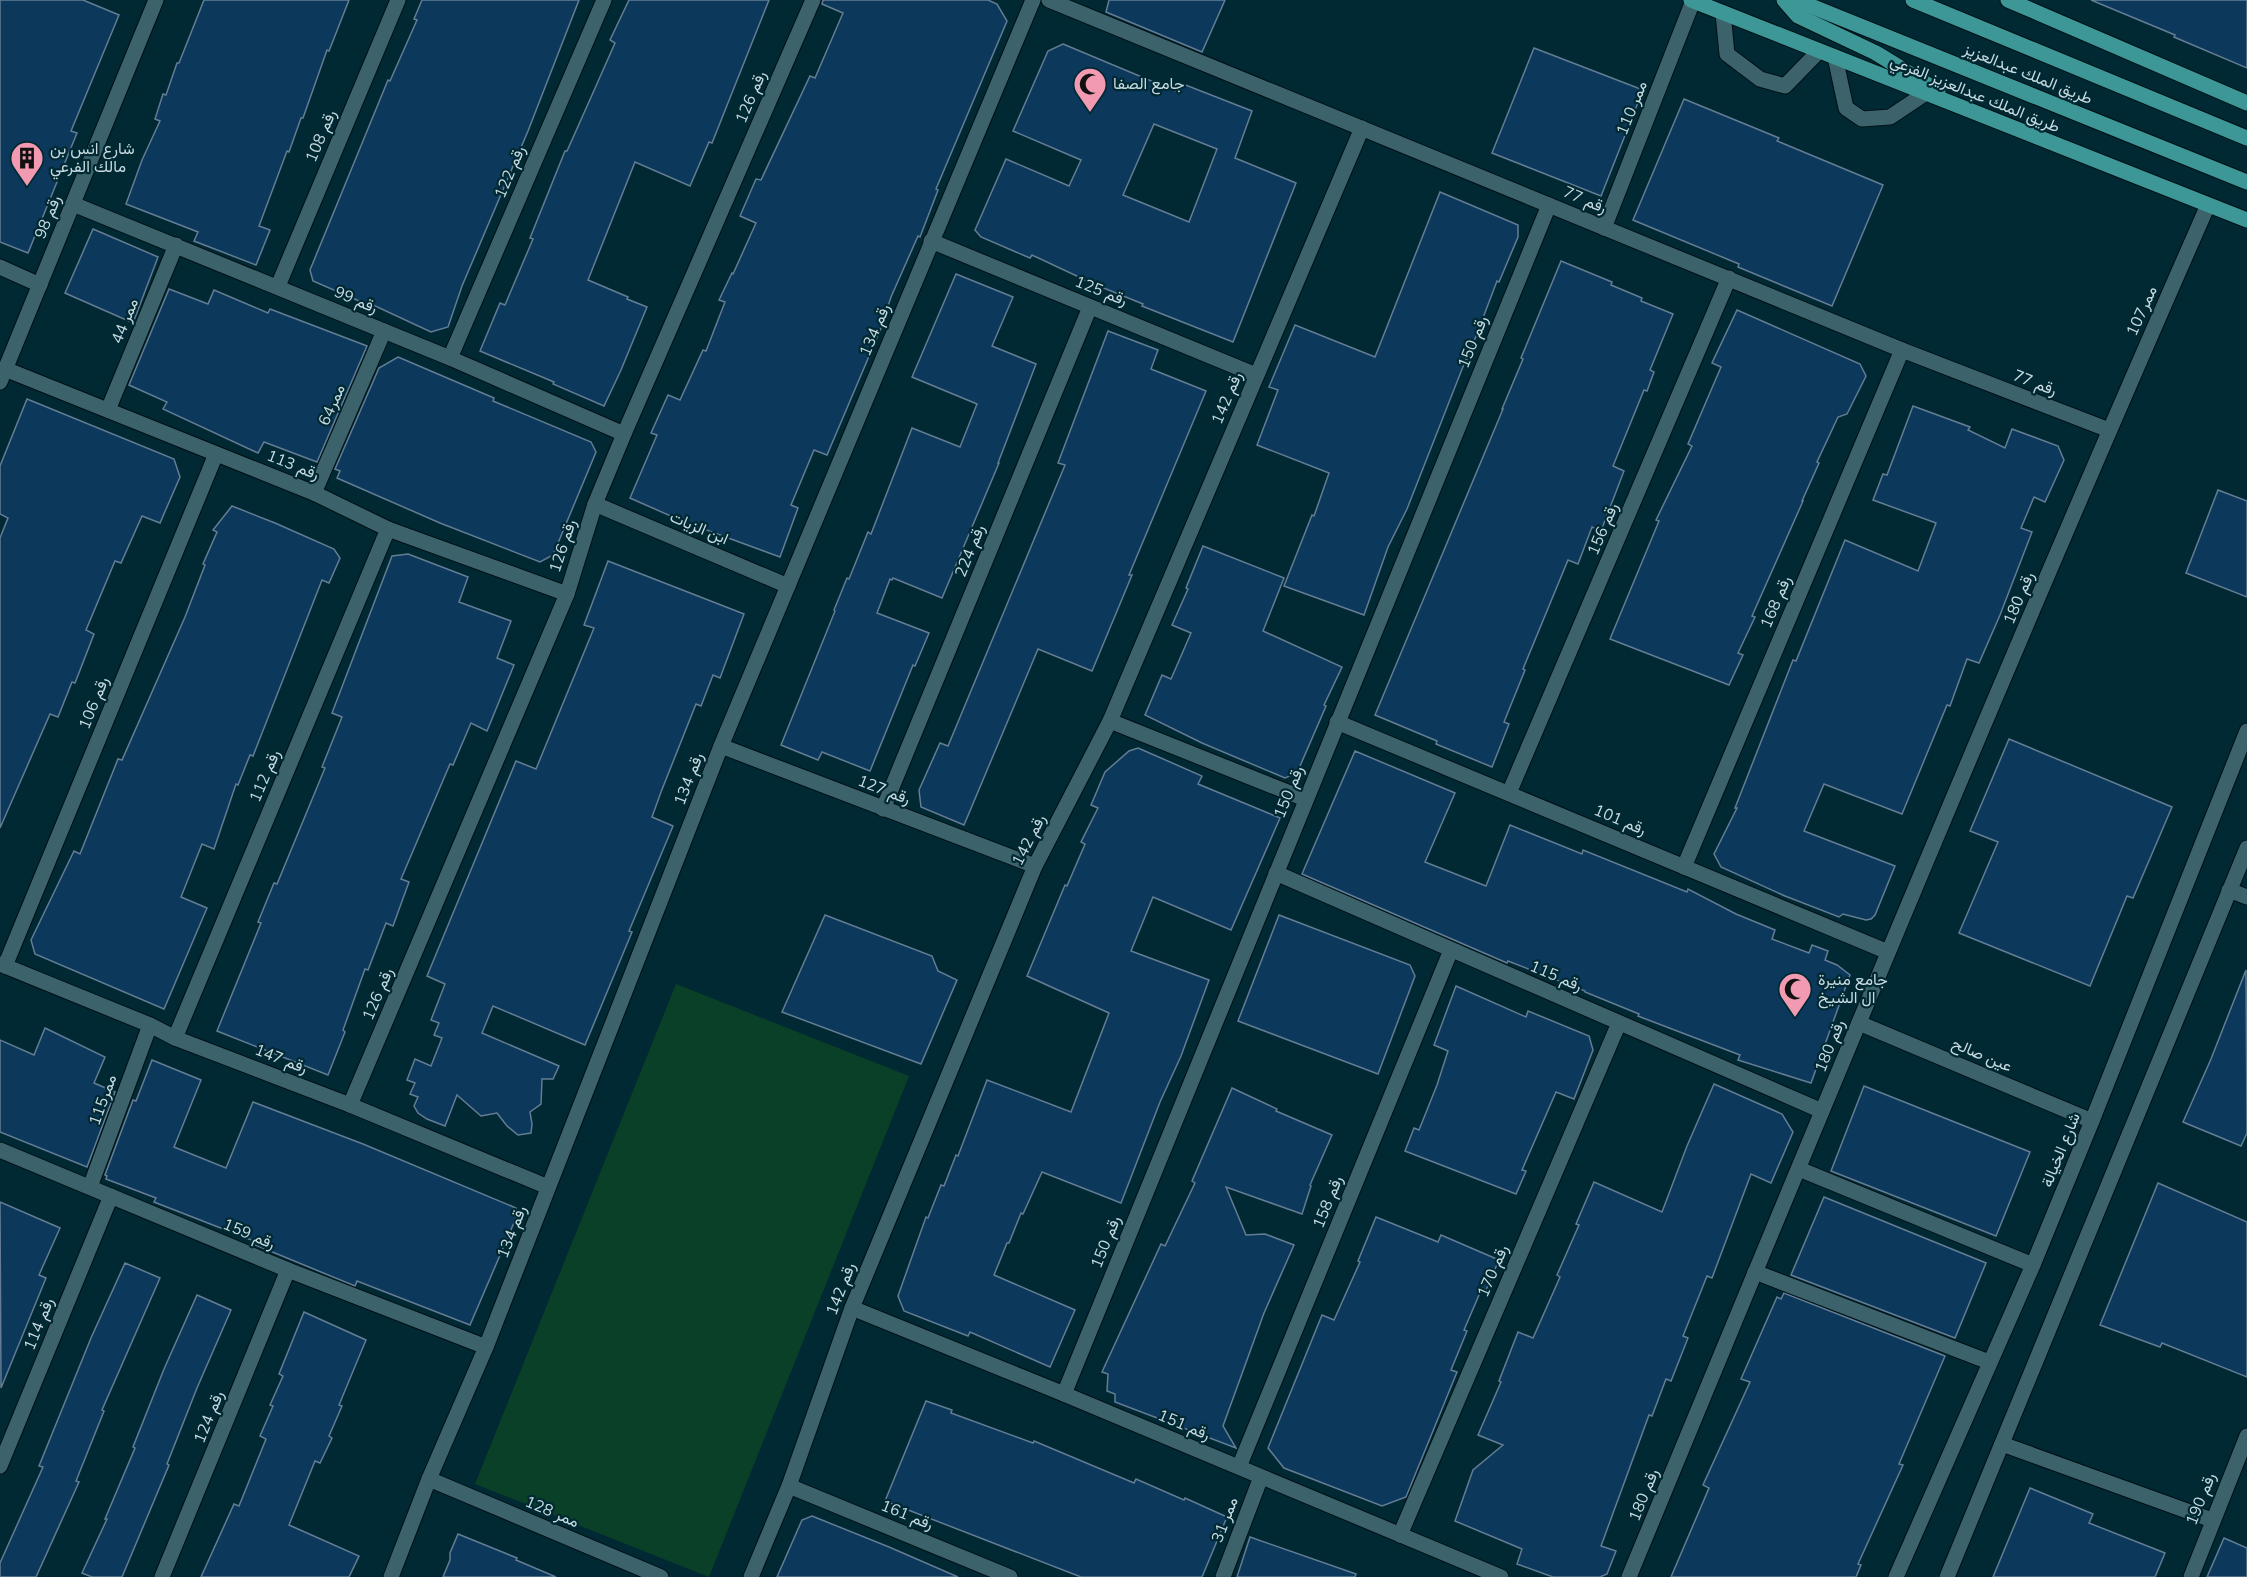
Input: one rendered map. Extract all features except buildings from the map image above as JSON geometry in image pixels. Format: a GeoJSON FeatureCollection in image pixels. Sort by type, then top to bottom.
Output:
{"type":"FeatureCollection","features":[{"type":"Feature","properties":{"kind":"main road"},"geometry":{"type":"LineString","coordinates":[[1784,0],[1798,16],[1876,53],[1965,109]]}},
{"type":"Feature","properties":{"kind":"main road","name":"طريق الملك عبدالعزيز"},"geometry":{"type":"LineString","coordinates":[[1796,0],[2247,182]]}},
{"type":"Feature","properties":{"kind":"main road","name":"طريق الملك عبدالعزيز"},"geometry":{"type":"LineString","coordinates":[[1912,0],[2247,138]]}},
{"type":"Feature","properties":{"kind":"main road"},"geometry":{"type":"LineString","coordinates":[[2008,0],[2247,103]]}},
{"type":"Feature","properties":{"kind":"main road","name":"طريق الملك عبدالعزيز الفرعي"},"geometry":{"type":"LineString","coordinates":[[1692,1],[2247,220]]}},
{"type":"Feature","properties":{"kind":"street","name":"رقم 98"},"geometry":{"type":"LineString","coordinates":[[3,375],[156,0]]}},
{"type":"Feature","properties":{"kind":"street","name":"رقم 108"},"geometry":{"type":"LineString","coordinates":[[278,286],[398,0]]}},
{"type":"Feature","properties":{"kind":"street","name":"رقم 122"},"geometry":{"type":"LineString","coordinates":[[450,358],[604,0]]}},
{"type":"Feature","properties":{"kind":"street","name":"رقم 126"},"geometry":{"type":"LineString","coordinates":[[350,1105],[567,594],[595,504],[624,434],[813,0]]}},
{"type":"Feature","properties":{"kind":"street","name":"رقم 134"},"geometry":{"type":"LineString","coordinates":[[391,1577],[429,1479],[486,1347],[721,746],[1033,0]]}},
{"type":"Feature","properties":{"kind":"street","name":"رقم 77"},"geometry":{"type":"LineString","coordinates":[[1049,0],[1902,350],[2109,430]]}},
{"type":"Feature","properties":{"kind":"street","name":"110 ممر"},"geometry":{"type":"LineString","coordinates":[[1604,228],[1692,1]]}},
{"type":"Feature","properties":{"kind":"street"},"geometry":{"type":"LineString","coordinates":[[1723,13],[1727,54],[1760,79],[1785,86],[1819,51]]}},
{"type":"Feature","properties":{"kind":"street"},"geometry":{"type":"LineString","coordinates":[[1835,57],[1846,108],[1862,119],[1890,117],[1926,93]]}},
{"type":"Feature","properties":{"kind":"street","name":"رقم 142"},"geometry":{"type":"LineString","coordinates":[[751,1577],[789,1486],[852,1308],[1035,866],[1110,721],[1362,128]]}},
{"type":"Feature","properties":{"kind":"street","name":"رقم 99"},"geometry":{"type":"LineString","coordinates":[[73,204],[278,286],[624,434]]}},
{"type":"Feature","properties":{"kind":"street","name":"رقم 150"},"geometry":{"type":"LineString","coordinates":[[1064,1394],[1549,205]]}},
{"type":"Feature","properties":{"kind":"street","name":"ممر107"},"geometry":{"type":"LineString","coordinates":[[2109,430],[2208,205]]}},
{"type":"Feature","properties":{"kind":"street","name":"رقم 125"},"geometry":{"type":"LineString","coordinates":[[932,241],[1256,375]]}},
{"type":"Feature","properties":{"kind":"street","name":"ممر 44"},"geometry":{"type":"LineString","coordinates":[[108,410],[176,245]]}},
{"type":"Feature","properties":{"kind":"street"},"geometry":{"type":"LineString","coordinates":[[0,267],[40,285]]}},
{"type":"Feature","properties":{"kind":"street","name":"رقم 156"},"geometry":{"type":"LineString","coordinates":[[1509,793],[1729,278]]}},
{"type":"Feature","properties":{"kind":"street","name":"رقم 224"},"geometry":{"type":"LineString","coordinates":[[883,809],[1090,306]]}},
{"type":"Feature","properties":{"kind":"street","name":"ممر64"},"geometry":{"type":"LineString","coordinates":[[314,493],[384,332]]}},
{"type":"Feature","properties":{"kind":"street","name":"رقم 168"},"geometry":{"type":"LineString","coordinates":[[1684,867],[1902,350]]}},
{"type":"Feature","properties":{"kind":"street","name":"رقم 113"},"geometry":{"type":"LineString","coordinates":[[3,375],[108,410],[314,493],[388,529],[567,594]]}},
{"type":"Feature","properties":{"kind":"street","name":"رقم 180"},"geometry":{"type":"LineString","coordinates":[[1629,1577],[1888,952],[2109,430]]}},
{"type":"Feature","properties":{"kind":"street","name":"رقم 106"},"geometry":{"type":"LineString","coordinates":[[2,965],[216,454]]}},
{"type":"Feature","properties":{"kind":"street","name":"ابن الزيات"},"geometry":{"type":"LineString","coordinates":[[595,504],[788,586]]}},
{"type":"Feature","properties":{"kind":"street","name":"رقم 112"},"geometry":{"type":"LineString","coordinates":[[175,1038],[388,529]]}},
{"type":"Feature","properties":{"kind":"street"},"geometry":{"type":"LineString","coordinates":[[1110,721],[1305,800]]}},
{"type":"Feature","properties":{"kind":"street","name":"رقم 101"},"geometry":{"type":"LineString","coordinates":[[1337,722],[1888,952]]}},
{"type":"Feature","properties":{"kind":"street","name":"شارع الخيالة"},"geometry":{"type":"LineString","coordinates":[[1896,1577],[2033,1264],[2247,731]]}},
{"type":"Feature","properties":{"kind":"street","name":"رقم 127"},"geometry":{"type":"LineString","coordinates":[[721,746],[1035,866]]}},
{"type":"Feature","properties":{"kind":"street"},"geometry":{"type":"LineString","coordinates":[[1947,1577],[2247,848]]}},
{"type":"Feature","properties":{"kind":"street","name":"رقم 115"},"geometry":{"type":"LineString","coordinates":[[1276,873],[1822,1111]]}},
{"type":"Feature","properties":{"kind":"street"},"geometry":{"type":"LineString","coordinates":[[2229,890],[2247,897]]}},
{"type":"Feature","properties":{"kind":"street","name":"رقم 158"},"geometry":{"type":"LineString","coordinates":[[1239,1467],[1451,950]]}},
{"type":"Feature","properties":{"kind":"street","name":"رقم 147"},"geometry":{"type":"LineString","coordinates":[[2,965],[150,1025],[175,1038],[350,1105],[548,1188]]}},
{"type":"Feature","properties":{"kind":"street","name":"رقم 170"},"geometry":{"type":"LineString","coordinates":[[1400,1534],[1619,1023]]}},
{"type":"Feature","properties":{"kind":"street","name":"عين صالح"},"geometry":{"type":"LineString","coordinates":[[1859,1023],[2092,1121]]}},
{"type":"Feature","properties":{"kind":"street","name":"ممر115"},"geometry":{"type":"LineString","coordinates":[[90,1187],[150,1025]]}},
{"type":"Feature","properties":{"kind":"street","name":"رقم 159"},"geometry":{"type":"LineString","coordinates":[[0,1150],[288,1270],[486,1347]]}},
{"type":"Feature","properties":{"kind":"street"},"geometry":{"type":"LineString","coordinates":[[1799,1169],[2033,1264]]}},
{"type":"Feature","properties":{"kind":"street","name":"رقم 114"},"geometry":{"type":"LineString","coordinates":[[0,1466],[111,1197]]}},
{"type":"Feature","properties":{"kind":"street","name":"رقم 124"},"geometry":{"type":"LineString","coordinates":[[162,1577],[288,1270]]}},
{"type":"Feature","properties":{"kind":"street"},"geometry":{"type":"LineString","coordinates":[[1755,1272],[1989,1362]]}},
{"type":"Feature","properties":{"kind":"street","name":"رقم 151"},"geometry":{"type":"LineString","coordinates":[[852,1308],[1501,1577]]}},
{"type":"Feature","properties":{"kind":"street","name":"رقم 190"},"geometry":{"type":"LineString","coordinates":[[2191,1577],[2247,1436]]}},
{"type":"Feature","properties":{"kind":"street"},"geometry":{"type":"LineString","coordinates":[[2002,1444],[2212,1520]]}},
{"type":"Feature","properties":{"kind":"street","name":"ممر 31"},"geometry":{"type":"LineString","coordinates":[[1223,1577],[1262,1477]]}},
{"type":"Feature","properties":{"kind":"street","name":"ممر 128"},"geometry":{"type":"LineString","coordinates":[[429,1479],[661,1577]]}},
{"type":"Feature","properties":{"kind":"street","name":"رقم 161"},"geometry":{"type":"LineString","coordinates":[[789,1486],[992,1574],[1010,1577]]}},
{"type":"Feature","properties":{"kind":"green space"},"geometry":{"type":"Polygon","coordinates":[[[676,984],[909,1076],[709,1577],[475,1484],[676,984]]]}},
{"type":"Feature","properties":{"kind":"place","name":"جامع الصفا"},"geometry":{"type":"Point","coordinates":[1090,113]}},
{"type":"Feature","properties":{"kind":"place","name":"شارع انس بن مالك الفرعي"},"geometry":{"type":"Point","coordinates":[27,187]}},
{"type":"Feature","properties":{"kind":"place","name":"جامع منيرة ال الشيخ"},"geometry":{"type":"Point","coordinates":[1795,1018]}}]}
